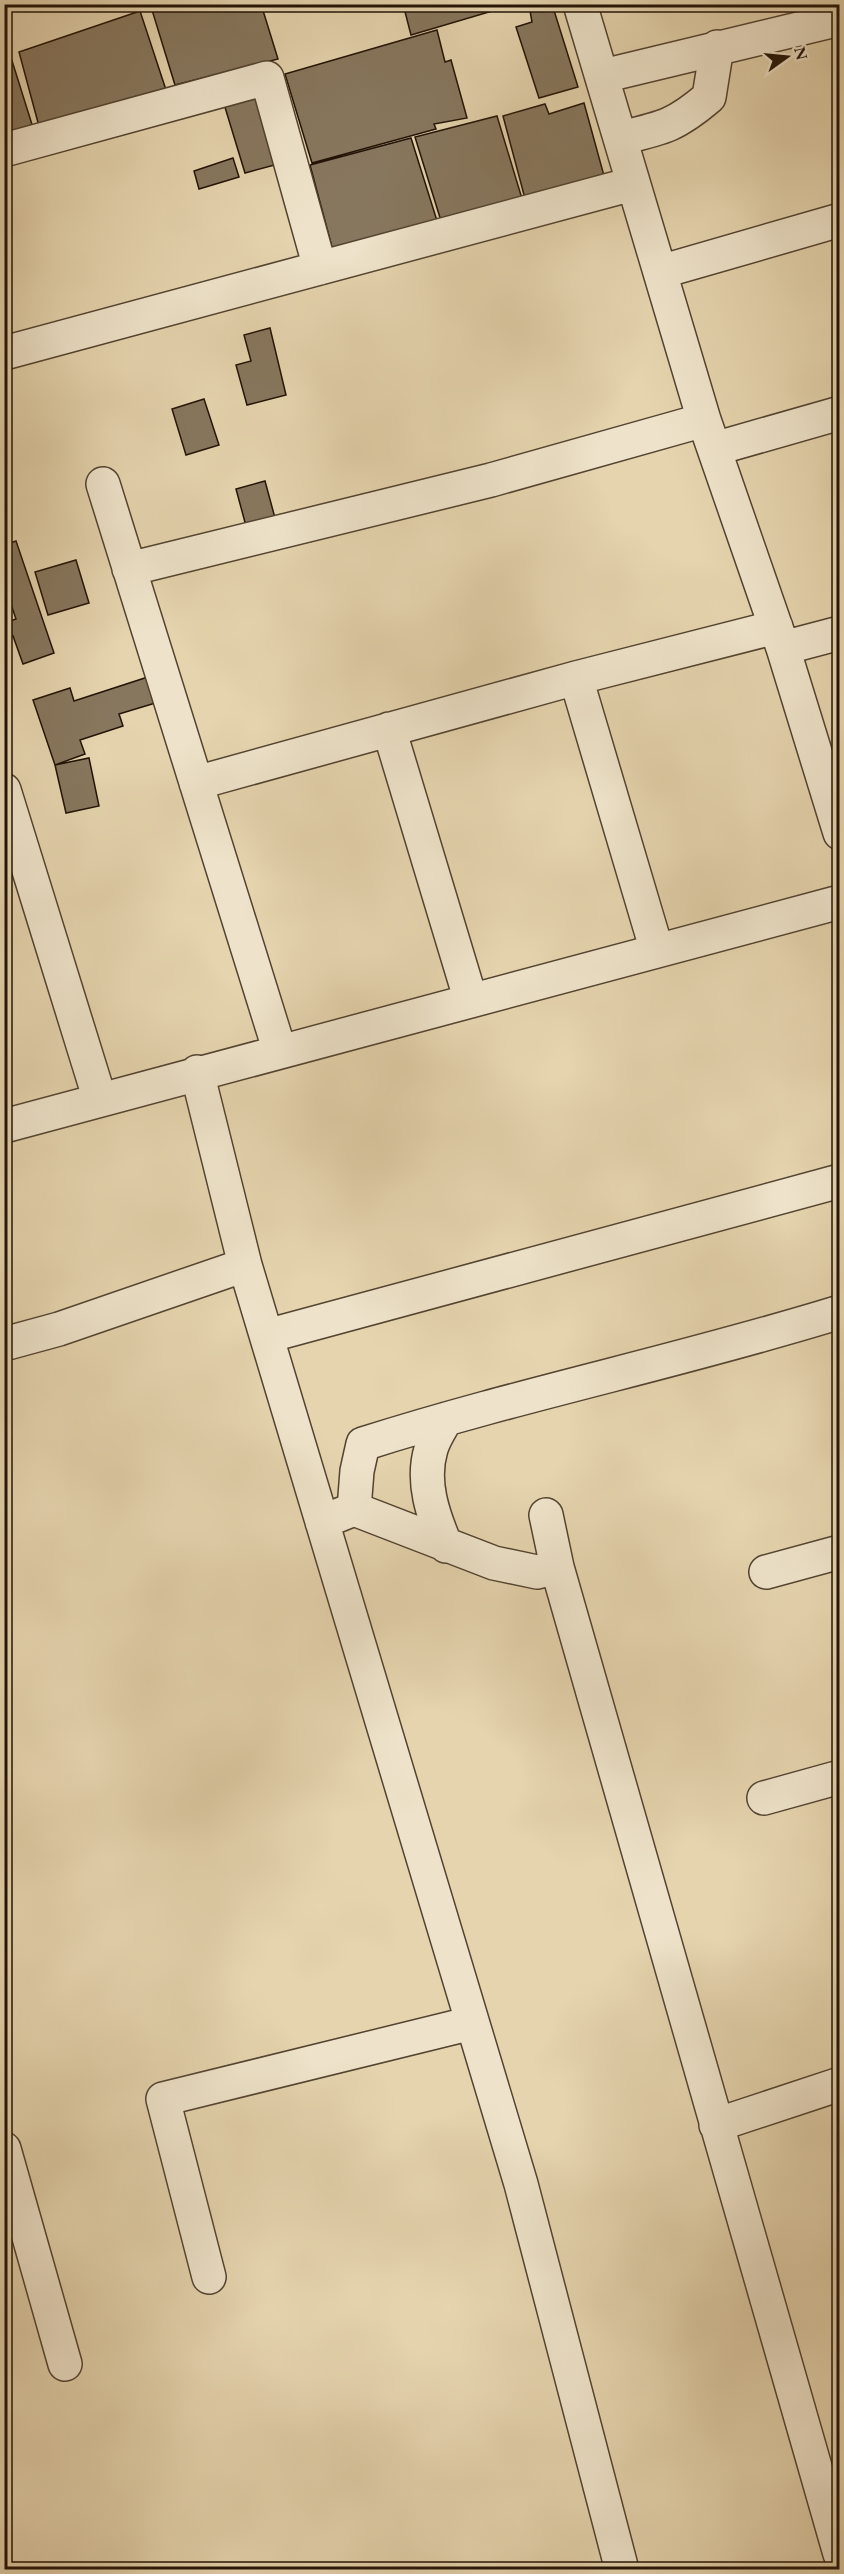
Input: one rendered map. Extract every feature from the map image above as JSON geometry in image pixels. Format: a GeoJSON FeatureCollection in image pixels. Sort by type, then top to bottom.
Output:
{"type":"FeatureCollection","features":[{"type":"Feature","properties":{"kind":"street"},"geometry":{"type":"LineString","coordinates":[[580,4],[709,435],[780,638],[840,833]]}},
{"type":"Feature","properties":{"kind":"street"},"geometry":{"type":"LineString","coordinates":[[603,76],[840,19]]}},
{"type":"Feature","properties":{"kind":"street"},"geometry":{"type":"LineString","coordinates":[[620,138],[669,126],[709,97],[717,47]]}},
{"type":"Feature","properties":{"kind":"street"},"geometry":{"type":"LineString","coordinates":[[4,150],[267,78],[320,268]]}},
{"type":"Feature","properties":{"kind":"street"},"geometry":{"type":"LineString","coordinates":[[4,353],[632,184]]}},
{"type":"Feature","properties":{"kind":"street"},"geometry":{"type":"LineString","coordinates":[[660,272],[840,220]]}},
{"type":"Feature","properties":{"kind":"street"},"geometry":{"type":"LineString","coordinates":[[129,569],[491,480],[709,435],[840,413]]}},
{"type":"Feature","properties":{"kind":"street"},"geometry":{"type":"LineString","coordinates":[[103,484],[280,1052]]}},
{"type":"Feature","properties":{"kind":"street"},"geometry":{"type":"LineString","coordinates":[[196,783],[576,678],[780,638],[840,633]]}},
{"type":"Feature","properties":{"kind":"street"},"geometry":{"type":"LineString","coordinates":[[576,678],[657,951]]}},
{"type":"Feature","properties":{"kind":"street"},"geometry":{"type":"LineString","coordinates":[[389,729],[471,1001]]}},
{"type":"Feature","properties":{"kind":"street"},"geometry":{"type":"LineString","coordinates":[[4,790],[100,1100]]}},
{"type":"Feature","properties":{"kind":"street"},"geometry":{"type":"LineString","coordinates":[[4,1126],[197,1072],[280,1052],[840,902]]}},
{"type":"Feature","properties":{"kind":"street"},"geometry":{"type":"LineString","coordinates":[[197,1072],[245,1265],[522,2184],[622,2570]]}},
{"type":"Feature","properties":{"kind":"street"},"geometry":{"type":"LineString","coordinates":[[267,1336],[840,1181]]}},
{"type":"Feature","properties":{"kind":"street"},"geometry":{"type":"LineString","coordinates":[[4,1344],[59,1329],[245,1265]]}},
{"type":"Feature","properties":{"kind":"street"},"geometry":{"type":"LineString","coordinates":[[354,1509],[357,1471],[363,1444],[446,1419],[730,1346],[840,1312]]}},
{"type":"Feature","properties":{"kind":"street"},"geometry":{"type":"LineString","coordinates":[[446,1419],[431,1449],[428,1485],[433,1514],[446,1546]]}},
{"type":"Feature","properties":{"kind":"street"},"geometry":{"type":"LineString","coordinates":[[322,1522],[354,1509],[494,1563],[537,1572],[557,1567]]}},
{"type":"Feature","properties":{"kind":"street"},"geometry":{"type":"LineString","coordinates":[[546,1515],[557,1567],[840,2554]]}},
{"type":"Feature","properties":{"kind":"street"},"geometry":{"type":"LineString","coordinates":[[766,1572],[840,1552]]}},
{"type":"Feature","properties":{"kind":"street"},"geometry":{"type":"LineString","coordinates":[[764,1798],[840,1777]]}},
{"type":"Feature","properties":{"kind":"street"},"geometry":{"type":"LineString","coordinates":[[210,2277],[163,2099],[472,2023]]}},
{"type":"Feature","properties":{"kind":"street"},"geometry":{"type":"LineString","coordinates":[[716,2125],[840,2084]]}},
{"type":"Feature","properties":{"kind":"street"},"geometry":{"type":"LineString","coordinates":[[4,2149],[65,2364]]}},
{"type":"Feature","properties":{"kind":"building"},"geometry":{"type":"Polygon","coordinates":[[[171,4],[261,4],[278,59],[175,85],[152,10],[171,4]]]}},
{"type":"Feature","properties":{"kind":"building"},"geometry":{"type":"Polygon","coordinates":[[[403,4],[516,4],[411,35],[403,4]]]}},
{"type":"Feature","properties":{"kind":"building"},"geometry":{"type":"Polygon","coordinates":[[[552,4],[578,87],[539,98],[516,27],[532,22],[529,5],[552,4]]]}},
{"type":"Feature","properties":{"kind":"building"},"geometry":{"type":"Polygon","coordinates":[[[140,11],[168,96],[40,130],[19,52],[140,11]]]}},
{"type":"Feature","properties":{"kind":"building"},"geometry":{"type":"Polygon","coordinates":[[[437,30],[445,62],[451,60],[467,118],[434,124],[436,129],[312,163],[285,74],[437,30]]]}},
{"type":"Feature","properties":{"kind":"building"},"geometry":{"type":"Polygon","coordinates":[[[8,48],[35,134],[4,143],[4,49],[8,48]]]}},
{"type":"Feature","properties":{"kind":"building"},"geometry":{"type":"Polygon","coordinates":[[[262,93],[282,163],[245,173],[224,104],[262,93]]]}},
{"type":"Feature","properties":{"kind":"building"},"geometry":{"type":"Polygon","coordinates":[[[584,103],[606,183],[527,206],[503,116],[545,104],[549,114],[584,103]]]}},
{"type":"Feature","properties":{"kind":"building"},"geometry":{"type":"Polygon","coordinates":[[[497,116],[523,202],[442,224],[415,137],[497,116]]]}},
{"type":"Feature","properties":{"kind":"building"},"geometry":{"type":"Polygon","coordinates":[[[411,138],[438,224],[333,251],[310,165],[411,138]]]}},
{"type":"Feature","properties":{"kind":"building"},"geometry":{"type":"Polygon","coordinates":[[[233,158],[239,177],[199,189],[194,171],[233,158]]]}},
{"type":"Feature","properties":{"kind":"building"},"geometry":{"type":"Polygon","coordinates":[[[270,328],[286,395],[247,405],[236,365],[251,361],[244,335],[270,328]]]}},
{"type":"Feature","properties":{"kind":"building"},"geometry":{"type":"Polygon","coordinates":[[[204,399],[219,445],[186,455],[172,409],[204,399]]]}},
{"type":"Feature","properties":{"kind":"building"},"geometry":{"type":"Polygon","coordinates":[[[265,481],[275,518],[246,526],[236,489],[265,481]]]}},
{"type":"Feature","properties":{"kind":"building"},"geometry":{"type":"Polygon","coordinates":[[[16,541],[54,653],[23,664],[13,636],[4,639],[4,623],[16,619],[4,584],[4,545],[16,541]]]}},
{"type":"Feature","properties":{"kind":"building"},"geometry":{"type":"Polygon","coordinates":[[[76,560],[89,603],[48,615],[35,572],[76,560]]]}},
{"type":"Feature","properties":{"kind":"building"},"geometry":{"type":"Polygon","coordinates":[[[154,675],[162,701],[119,714],[123,726],[80,740],[85,754],[55,765],[33,700],[70,688],[74,701],[154,675]]]}},
{"type":"Feature","properties":{"kind":"building"},"geometry":{"type":"Polygon","coordinates":[[[89,758],[99,806],[66,813],[55,765],[89,758]]]}}]}
